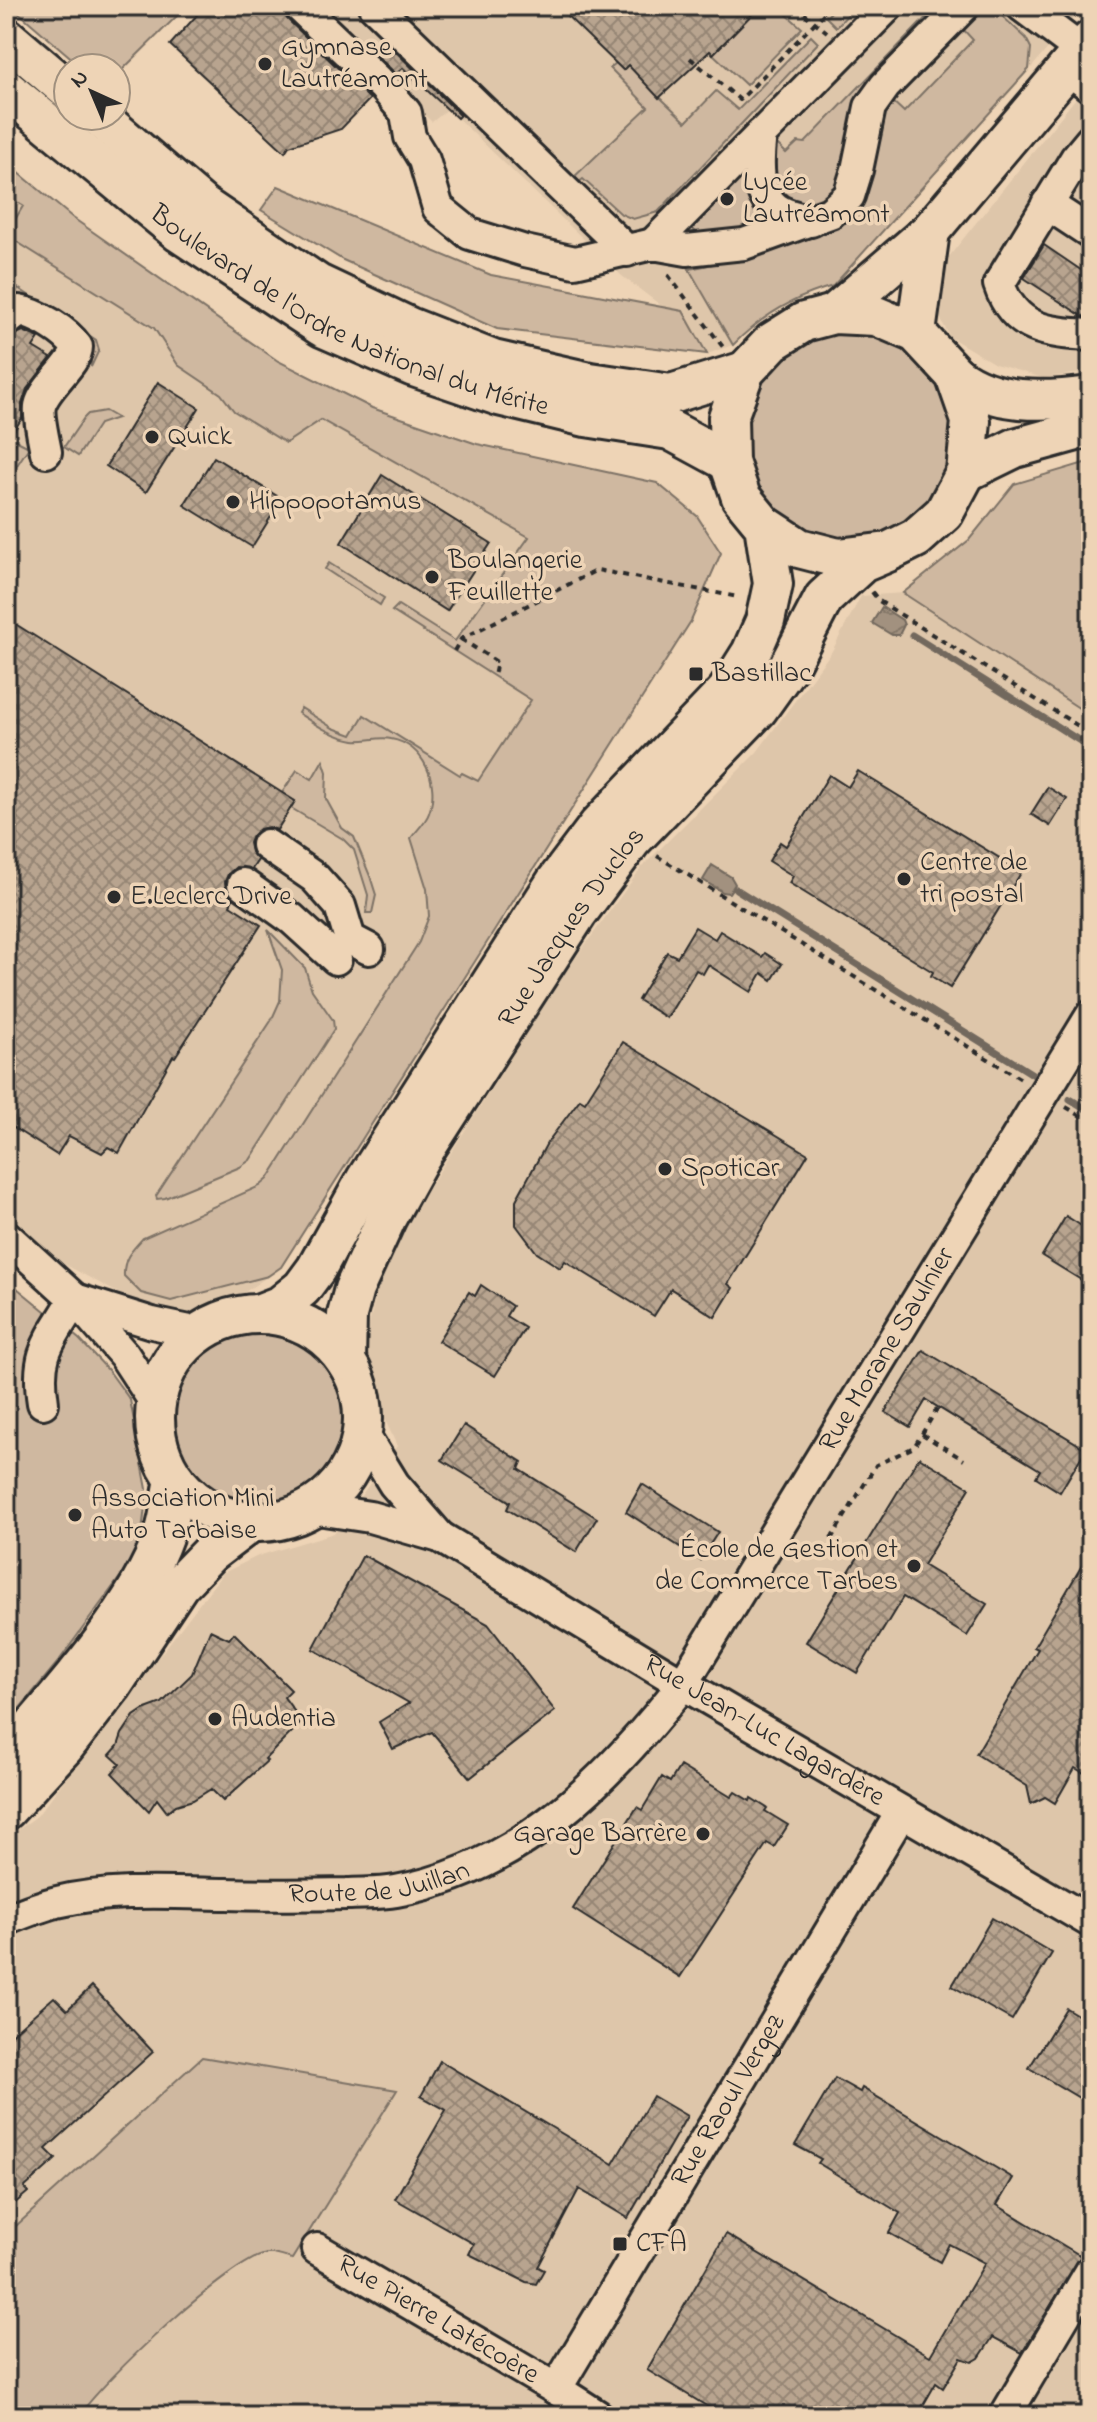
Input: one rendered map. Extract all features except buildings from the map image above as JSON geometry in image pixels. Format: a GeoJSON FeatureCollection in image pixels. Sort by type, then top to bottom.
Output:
{"type":"FeatureCollection","features":[{"type":"Feature","properties":{"kind":"main road"},"geometry":{"type":"LineString","coordinates":[[6,37],[52,76]]}},
{"type":"Feature","properties":{"kind":"main road"},"geometry":{"type":"LineString","coordinates":[[834,314],[930,231],[1083,62]]}},
{"type":"Feature","properties":{"kind":"main road","name":"Boulevard de l'Ordre National du Mérite"},"geometry":{"type":"LineString","coordinates":[[6,89],[180,233],[322,327],[414,367],[499,396],[586,417],[670,430],[729,462]]}},
{"type":"Feature","properties":{"kind":"main road","name":"Boulevard de l'Ordre National du Mérite"},"geometry":{"type":"LineString","coordinates":[[117,132],[216,215],[318,284],[409,327],[493,360],[590,382],[671,394],[745,371]]}},
{"type":"Feature","properties":{"kind":"main road"},"geometry":{"type":"LineString","coordinates":[[916,333],[930,231]]}},
{"type":"Feature","properties":{"kind":"main road"},"geometry":{"type":"LineString","coordinates":[[955,375],[971,421],[966,472],[944,513],[916,538],[875,558],[838,558],[799,548],[764,525],[741,497],[729,462],[728,417],[745,371],[772,342],[804,322],[834,314],[876,316],[916,333],[955,375],[972,388],[1008,399],[1091,396]]}},
{"type":"Feature","properties":{"kind":"main road"},"geometry":{"type":"LineString","coordinates":[[966,472],[1015,448],[1091,427]]}},
{"type":"Feature","properties":{"kind":"main road","name":"Rue Jacques Duclos"},"geometry":{"type":"LineString","coordinates":[[258,1314],[281,1305],[302,1288],[316,1269],[366,1179],[555,883],[641,778],[727,691],[751,653],[765,621],[773,584],[764,525]]}},
{"type":"Feature","properties":{"kind":"main road","name":"Rue Jacques Duclos"},"geometry":{"type":"LineString","coordinates":[[346,1361],[347,1315],[354,1289],[387,1217],[419,1159],[577,914],[632,840],[758,709],[788,667],[824,598],[875,558]]}},
{"type":"Feature","properties":{"kind":"main road"},"geometry":{"type":"LineString","coordinates":[[258,1314],[283,1317],[308,1326],[330,1341],[346,1361],[357,1383],[363,1407],[362,1432],[353,1462],[336,1488],[311,1508],[282,1520],[251,1522],[221,1515],[196,1501],[175,1480],[162,1456],[155,1431],[156,1404],[164,1377],[178,1352],[199,1333],[227,1319],[258,1314]]}},
{"type":"Feature","properties":{"kind":"main road"},"geometry":{"type":"LineString","coordinates":[[6,1757],[60,1695],[113,1625],[149,1567],[165,1532],[175,1480]]}},
{"type":"Feature","properties":{"kind":"main road"},"geometry":{"type":"LineString","coordinates":[[6,1810],[65,1746],[112,1686],[179,1585],[209,1554],[251,1522]]}},
{"type":"Feature","properties":{"kind":"street"},"geometry":{"type":"LineString","coordinates":[[299,6],[384,87],[406,113],[410,137],[424,160],[438,208],[470,234],[575,262],[640,247],[687,250],[744,244],[830,213],[849,196],[870,107],[885,86],[964,6]]}},
{"type":"Feature","properties":{"kind":"street"},"geometry":{"type":"LineString","coordinates":[[374,6],[640,247]]}},
{"type":"Feature","properties":{"kind":"street"},"geometry":{"type":"LineString","coordinates":[[640,247],[761,134],[888,6]]}},
{"type":"Feature","properties":{"kind":"street"},"geometry":{"type":"LineString","coordinates":[[1022,6],[1083,62]]}},
{"type":"Feature","properties":{"kind":"street"},"geometry":{"type":"LineString","coordinates":[[761,134],[757,164],[764,191],[777,210],[811,221]]}},
{"type":"Feature","properties":{"kind":"street"},"geometry":{"type":"LineString","coordinates":[[1091,140],[1076,158],[999,284],[1006,306],[1036,329],[1091,335]]}},
{"type":"Feature","properties":{"kind":"street"},"geometry":{"type":"LineString","coordinates":[[1047,204],[1091,233]]}},
{"type":"Feature","properties":{"kind":"street"},"geometry":{"type":"LineString","coordinates":[[6,321],[19,311],[31,313],[77,347],[77,354],[40,407],[46,452]]}},
{"type":"Feature","properties":{"kind":"street"},"geometry":{"type":"LineString","coordinates":[[267,845],[315,878],[340,906],[350,939],[369,949]]}},
{"type":"Feature","properties":{"kind":"street"},"geometry":{"type":"LineString","coordinates":[[243,884],[292,919],[336,959]]}},
{"type":"Feature","properties":{"kind":"street","name":"Rue Morane Saulnier"},"geometry":{"type":"LineString","coordinates":[[683,1684],[1091,1016]]}},
{"type":"Feature","properties":{"kind":"street"},"geometry":{"type":"LineString","coordinates":[[6,1236],[75,1299],[124,1355],[156,1404]]}},
{"type":"Feature","properties":{"kind":"street"},"geometry":{"type":"LineString","coordinates":[[75,1299],[152,1323],[199,1333]]}},
{"type":"Feature","properties":{"kind":"street"},"geometry":{"type":"LineString","coordinates":[[43,1403],[39,1377],[43,1352],[75,1299]]}},
{"type":"Feature","properties":{"kind":"street","name":"Rue Jean-Luc Lagardère"},"geometry":{"type":"LineString","coordinates":[[362,1432],[394,1484],[440,1537]]}},
{"type":"Feature","properties":{"kind":"street","name":"Rue Jean-Luc Lagardère"},"geometry":{"type":"LineString","coordinates":[[311,1508],[370,1517],[440,1537],[901,1813],[1089,1917]]}},
{"type":"Feature","properties":{"kind":"street","name":"Route de Juillan"},"geometry":{"type":"LineString","coordinates":[[6,1920],[58,1901],[138,1893],[298,1896],[378,1893],[394,1892],[447,1878],[496,1857],[544,1827],[584,1796],[650,1726],[683,1684]]}},
{"type":"Feature","properties":{"kind":"street","name":"Rue Raoul Vergez"},"geometry":{"type":"LineString","coordinates":[[556,2389],[901,1813]]}},
{"type":"Feature","properties":{"kind":"street","name":"Rue Pierre Latécoère"},"geometry":{"type":"LineString","coordinates":[[317,2249],[598,2416]]}},
{"type":"Feature","properties":{"kind":"street"},"geometry":{"type":"LineString","coordinates":[[1005,2416],[1091,2271]]}},
{"type":"Feature","properties":{"kind":"path"},"geometry":{"type":"LineString","coordinates":[[795,6],[845,50]]}},
{"type":"Feature","properties":{"kind":"path"},"geometry":{"type":"LineString","coordinates":[[690,58],[740,100],[831,6]]}},
{"type":"Feature","properties":{"kind":"path"},"geometry":{"type":"LineString","coordinates":[[640,247],[660,265],[713,336],[745,371]]}},
{"type":"Feature","properties":{"kind":"path"},"geometry":{"type":"LineString","coordinates":[[875,558],[868,588],[879,601],[1091,734]]}},
{"type":"Feature","properties":{"kind":"path"},"geometry":{"type":"LineString","coordinates":[[454,651],[461,639],[597,570],[742,598],[753,581],[773,584]]}},
{"type":"Feature","properties":{"kind":"path"},"geometry":{"type":"LineString","coordinates":[[461,639],[497,662],[494,676]]}},
{"type":"Feature","properties":{"kind":"path"},"geometry":{"type":"LineString","coordinates":[[632,840],[1091,1122]]}},
{"type":"Feature","properties":{"kind":"path"},"geometry":{"type":"LineString","coordinates":[[831,1539],[876,1465],[914,1447],[940,1404]]}},
{"type":"Feature","properties":{"kind":"path"},"geometry":{"type":"LineString","coordinates":[[922,1434],[964,1460]]}},
{"type":"Feature","properties":{"kind":"shaded area"},"geometry":{"type":"Polygon","coordinates":[[[11,6],[187,6],[132,60],[132,52],[64,52],[11,6]]]}},
{"type":"Feature","properties":{"kind":"shaded area","name":"Lycée Lautréamont"},"geometry":{"type":"Polygon","coordinates":[[[309,6],[1084,6],[1014,88],[833,286],[797,298],[763,318],[733,345],[707,354],[683,311],[663,307],[622,276],[448,109],[432,122],[309,6]]]}},
{"type":"Feature","properties":{"kind":"shaded area"},"geometry":{"type":"Polygon","coordinates":[[[760,6],[777,6],[802,28],[746,85],[713,54],[760,6]]]}},
{"type":"Feature","properties":{"kind":"shaded area"},"geometry":{"type":"Polygon","coordinates":[[[837,6],[856,6],[836,27],[826,17],[837,6]]]}},
{"type":"Feature","properties":{"kind":"shaded area"},"geometry":{"type":"Polygon","coordinates":[[[937,6],[950,6],[869,88],[847,181],[829,207],[802,206],[777,192],[769,153],[777,144],[786,153],[798,142],[805,143],[937,6]]]}},
{"type":"Feature","properties":{"kind":"shaded area"},"geometry":{"type":"Polygon","coordinates":[[[982,14],[1001,15],[1026,38],[1031,48],[1029,69],[833,286],[779,309],[733,345],[689,269],[765,252],[817,232],[839,219],[857,202],[869,181],[878,127],[890,99],[904,112],[973,40],[961,27],[970,18],[982,14]]]}},
{"type":"Feature","properties":{"kind":"shaded area"},"geometry":{"type":"Polygon","coordinates":[[[811,36],[818,43],[658,212],[633,219],[621,214],[583,179],[578,183],[573,178],[648,107],[610,68],[616,63],[623,70],[642,52],[643,81],[686,122],[716,91],[738,110],[811,36]]]}},
{"type":"Feature","properties":{"kind":"shaded area"},"geometry":{"type":"Polygon","coordinates":[[[1091,79],[1091,372],[1043,378],[995,364],[950,337],[933,305],[940,268],[1091,79]]]}},
{"type":"Feature","properties":{"kind":"shaded area"},"geometry":{"type":"Polygon","coordinates":[[[6,162],[73,218],[278,361],[372,408],[477,444],[657,483],[697,516],[721,553],[691,621],[281,1267],[268,1276],[171,1301],[141,1293],[124,1276],[131,1251],[143,1238],[260,1186],[268,1179],[419,942],[429,916],[427,889],[411,838],[426,820],[432,801],[431,778],[420,757],[403,743],[391,739],[359,740],[339,736],[298,713],[301,708],[333,728],[352,735],[364,715],[460,775],[462,773],[478,781],[531,700],[392,611],[398,605],[455,641],[529,537],[321,420],[286,443],[234,411],[221,394],[178,365],[154,328],[6,235],[23,206],[8,197],[13,188],[6,183],[6,162]]]}},
{"type":"Feature","properties":{"kind":"shaded area"},"geometry":{"type":"Polygon","coordinates":[[[744,172],[772,226],[701,237],[692,228],[692,221],[744,172]]]}},
{"type":"Feature","properties":{"kind":"shaded area"},"geometry":{"type":"Polygon","coordinates":[[[6,183],[13,187],[24,206],[6,235],[6,183]]]}},
{"type":"Feature","properties":{"kind":"shaded area"},"geometry":{"type":"Polygon","coordinates":[[[278,186],[491,275],[683,311],[707,354],[497,329],[343,260],[261,210],[278,186]]]}},
{"type":"Feature","properties":{"kind":"shaded area"},"geometry":{"type":"Polygon","coordinates":[[[6,235],[154,328],[178,365],[221,394],[234,411],[321,420],[529,537],[455,641],[399,605],[392,611],[531,700],[478,781],[463,773],[461,775],[412,745],[427,766],[433,798],[429,816],[411,838],[427,889],[429,916],[419,942],[268,1179],[260,1186],[143,1238],[131,1250],[123,1263],[171,1301],[268,1276],[232,1301],[175,1316],[131,1300],[53,1258],[6,1210],[6,235]]]}},
{"type":"Feature","properties":{"kind":"shaded area"},"geometry":{"type":"Polygon","coordinates":[[[18,288],[96,340],[99,350],[91,367],[91,352],[6,307],[18,288]]]}},
{"type":"Feature","properties":{"kind":"shaded area"},"geometry":{"type":"Polygon","coordinates":[[[848,331],[888,339],[922,361],[944,395],[952,435],[944,475],[922,509],[888,531],[848,539],[808,531],[774,509],[752,475],[744,435],[752,395],[774,361],[808,339],[848,331]]]}},
{"type":"Feature","properties":{"kind":"shaded area"},"geometry":{"type":"Polygon","coordinates":[[[105,411],[117,418],[99,424],[78,456],[64,447],[88,414],[105,411]]]}},
{"type":"Feature","properties":{"kind":"shaded area"},"geometry":{"type":"Polygon","coordinates":[[[17,441],[29,447],[6,482],[6,459],[17,441]]]}},
{"type":"Feature","properties":{"kind":"shaded area"},"geometry":{"type":"Polygon","coordinates":[[[1091,461],[1091,716],[903,593],[969,540],[1014,484],[1091,461]]]}},
{"type":"Feature","properties":{"kind":"shaded area"},"geometry":{"type":"Polygon","coordinates":[[[329,563],[384,598],[380,605],[325,569],[329,563]]]}},
{"type":"Feature","properties":{"kind":"shaded area"},"geometry":{"type":"Polygon","coordinates":[[[903,593],[1091,716],[1091,2416],[6,2416],[6,1839],[37,1816],[223,1573],[258,1556],[334,1533],[397,1446],[377,1402],[364,1346],[377,1290],[410,1218],[561,978],[642,867],[757,752],[832,651],[861,596],[903,593]]]}},
{"type":"Feature","properties":{"kind":"shaded area"},"geometry":{"type":"Polygon","coordinates":[[[323,760],[327,772],[326,799],[342,828],[354,837],[370,876],[376,895],[372,913],[366,913],[368,895],[354,850],[343,839],[291,808],[295,801],[282,793],[297,770],[312,779],[323,760]]]}},
{"type":"Feature","properties":{"kind":"shaded area"},"geometry":{"type":"Polygon","coordinates":[[[268,930],[305,968],[312,990],[333,1020],[334,1029],[250,1160],[240,1167],[157,1199],[156,1196],[271,1021],[280,1001],[282,970],[268,930]]]}},
{"type":"Feature","properties":{"kind":"shaded area","name":"Association Mini Auto Tarbaise"},"geometry":{"type":"Polygon","coordinates":[[[6,1279],[79,1339],[109,1371],[130,1400],[147,1489],[141,1541],[131,1562],[58,1662],[6,1725],[6,1279]]]}},
{"type":"Feature","properties":{"kind":"shaded area"},"geometry":{"type":"Polygon","coordinates":[[[259,1332],[292,1339],[320,1358],[339,1386],[346,1419],[339,1452],[320,1480],[292,1499],[259,1506],[226,1499],[198,1480],[179,1452],[172,1419],[179,1386],[198,1358],[226,1339],[259,1332]]]}},
{"type":"Feature","properties":{"kind":"shaded area"},"geometry":{"type":"Polygon","coordinates":[[[202,2057],[397,2090],[292,2259],[267,2254],[226,2276],[138,2351],[79,2416],[6,2416],[6,2235],[202,2057]]]}},
{"type":"Feature","properties":{"kind":"water"},"geometry":{"type":"Polygon","coordinates":[[[882,607],[902,620],[904,625],[899,635],[892,635],[872,623],[882,607]]]}},
{"type":"Feature","properties":{"kind":"water"},"geometry":{"type":"Polygon","coordinates":[[[712,865],[731,877],[735,884],[729,893],[703,880],[712,865]]]}},
{"type":"Feature","properties":{"kind":"waterway"},"geometry":{"type":"LineString","coordinates":[[912,635],[1091,748]]}},
{"type":"Feature","properties":{"kind":"waterway"},"geometry":{"type":"LineString","coordinates":[[736,889],[1034,1075]]}},
{"type":"Feature","properties":{"kind":"waterway"},"geometry":{"type":"LineString","coordinates":[[1070,1099],[1091,1112]]}},
{"type":"Feature","properties":{"kind":"place","name":"Gymnase Lautréamont"},"geometry":{"type":"Point","coordinates":[265,64]}},
{"type":"Feature","properties":{"kind":"place","name":"Lycée Lautréamont"},"geometry":{"type":"Point","coordinates":[727,199]}},
{"type":"Feature","properties":{"kind":"place","name":"Quick"},"geometry":{"type":"Point","coordinates":[152,437]}},
{"type":"Feature","properties":{"kind":"place","name":"Hippopotamus"},"geometry":{"type":"Point","coordinates":[233,502]}},
{"type":"Feature","properties":{"kind":"place","name":"Boulangerie Feuillette"},"geometry":{"type":"Point","coordinates":[432,577]}},
{"type":"Feature","properties":{"kind":"place","name":"Bastillac"},"geometry":{"type":"Point","coordinates":[696,674]}},
{"type":"Feature","properties":{"kind":"place","name":"Centre de tri postal"},"geometry":{"type":"Point","coordinates":[904,879]}},
{"type":"Feature","properties":{"kind":"place","name":"E.Leclerc Drive"},"geometry":{"type":"Point","coordinates":[114,897]}},
{"type":"Feature","properties":{"kind":"place","name":"Spoticar"},"geometry":{"type":"Point","coordinates":[665,1169]}},
{"type":"Feature","properties":{"kind":"place","name":"Association Mini Auto Tarbaise"},"geometry":{"type":"Point","coordinates":[75,1515]}},
{"type":"Feature","properties":{"kind":"place","name":"École de Gestion et de Commerce Tarbes"},"geometry":{"type":"Point","coordinates":[914,1566]}},
{"type":"Feature","properties":{"kind":"place","name":"Audentia"},"geometry":{"type":"Point","coordinates":[215,1719]}},
{"type":"Feature","properties":{"kind":"place","name":"Garage Barrère"},"geometry":{"type":"Point","coordinates":[703,1834]}},
{"type":"Feature","properties":{"kind":"place","name":"CFA"},"geometry":{"type":"Point","coordinates":[620,2244]}}]}
